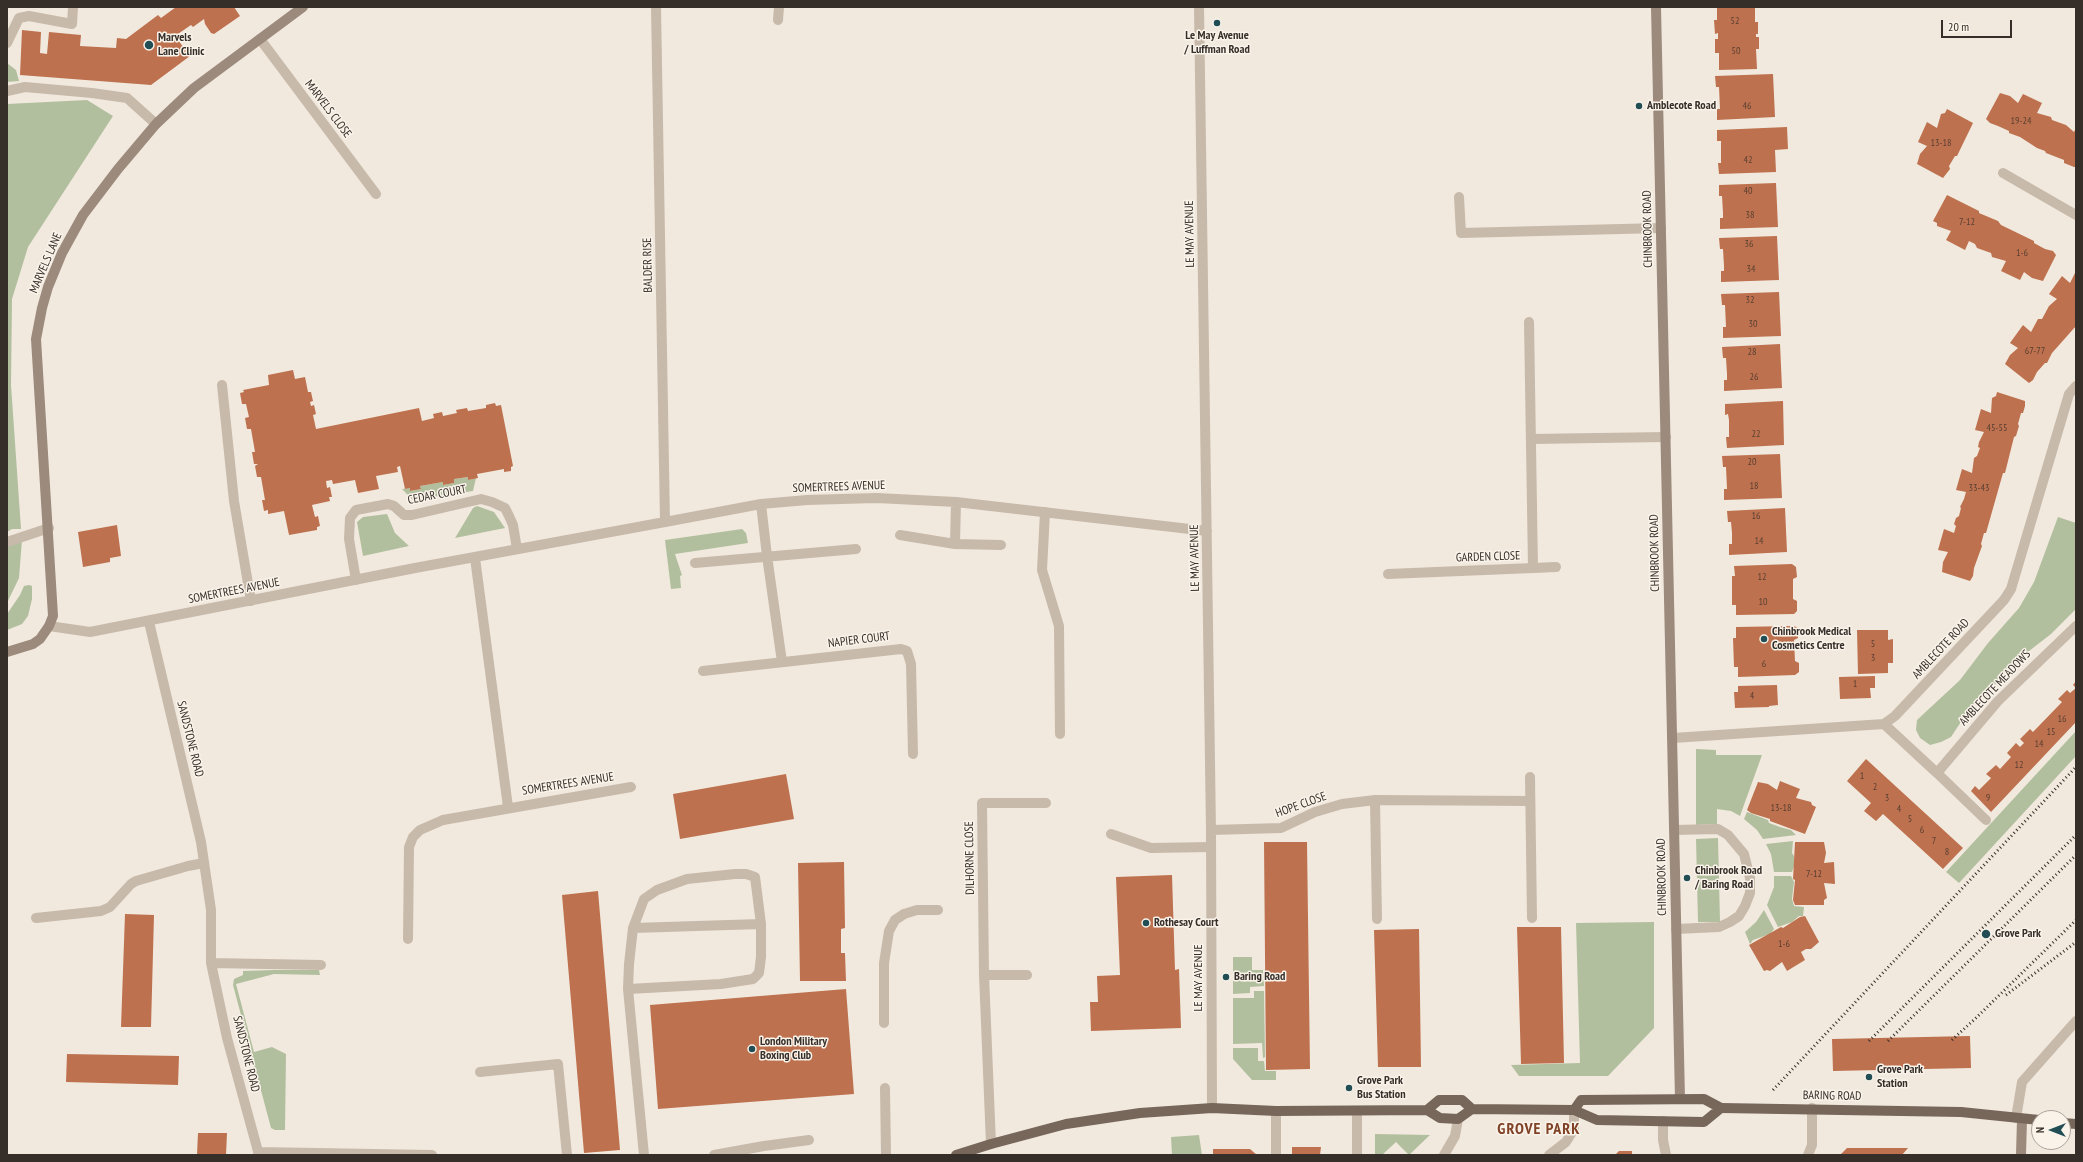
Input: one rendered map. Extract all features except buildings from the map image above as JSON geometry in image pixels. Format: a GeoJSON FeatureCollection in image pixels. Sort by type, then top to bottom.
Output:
{"type":"FeatureCollection","features":[{"type":"Feature","properties":{"kind":"main road","name":"MARVELS LANE"},"geometry":{"type":"LineString","coordinates":[[49,626],[53,616],[53,606],[49,528],[36,358],[36,339],[42,308],[62,253],[83,215],[118,169],[156,124],[194,88],[303,7]]}},
{"type":"Feature","properties":{"kind":"main road","name":"CHINBROOK ROAD"},"geometry":{"type":"LineString","coordinates":[[1656,7],[1680,1098]]}},
{"type":"Feature","properties":{"kind":"main road"},"geometry":{"type":"LineString","coordinates":[[7,652],[33,644],[49,626]]}},
{"type":"Feature","properties":{"kind":"main road","name":"BARING ROAD"},"geometry":{"type":"LineString","coordinates":[[1574,1110],[1581,1100],[1680,1098],[1704,1099],[1720,1108],[1812,1108],[1961,1112],[2031,1119]]}},
{"type":"Feature","properties":{"kind":"main road"},"geometry":{"type":"LineString","coordinates":[[1427,1110],[1439,1100],[1462,1100],[1472,1109]]}},
{"type":"Feature","properties":{"kind":"main road"},"geometry":{"type":"LineString","coordinates":[[956,1155],[1066,1124],[1108,1117],[1212,1108],[1276,1111],[1427,1110],[1440,1118],[1458,1119],[1472,1109],[1574,1110],[1597,1120],[1704,1122],[1720,1108]]}},
{"type":"Feature","properties":{"kind":"main road"},"geometry":{"type":"LineString","coordinates":[[2019,1118],[2021,1155]]}},
{"type":"Feature","properties":{"kind":"street"},"geometry":{"type":"LineString","coordinates":[[7,43],[19,18],[28,16],[72,24],[73,7]]}},
{"type":"Feature","properties":{"kind":"street","name":"BALDER RISE"},"geometry":{"type":"LineString","coordinates":[[656,7],[665,522]]}},
{"type":"Feature","properties":{"kind":"street"},"geometry":{"type":"LineString","coordinates":[[778,20],[779,7]]}},
{"type":"Feature","properties":{"kind":"street","name":"LE MAY AVENUE"},"geometry":{"type":"LineString","coordinates":[[1199,7],[1211,830],[1212,1108]]}},
{"type":"Feature","properties":{"kind":"street","name":"MARVELS CLOSE"},"geometry":{"type":"LineString","coordinates":[[260,39],[376,194]]}},
{"type":"Feature","properties":{"kind":"street"},"geometry":{"type":"LineString","coordinates":[[7,91],[25,87],[92,93],[127,98],[156,124]]}},
{"type":"Feature","properties":{"kind":"street"},"geometry":{"type":"LineString","coordinates":[[2003,173],[2076,215]]}},
{"type":"Feature","properties":{"kind":"street"},"geometry":{"type":"LineString","coordinates":[[1459,196],[1460,233],[1661,228]]}},
{"type":"Feature","properties":{"kind":"street","name":"GARDEN CLOSE"},"geometry":{"type":"LineString","coordinates":[[1388,574],[1533,568],[1529,322]]}},
{"type":"Feature","properties":{"kind":"street"},"geometry":{"type":"LineString","coordinates":[[222,385],[235,508],[251,601]]}},
{"type":"Feature","properties":{"kind":"street","name":"AMBLECOTE ROAD"},"geometry":{"type":"LineString","coordinates":[[1884,724],[1912,700],[2004,600],[2011,589],[2073,390]]}},
{"type":"Feature","properties":{"kind":"street"},"geometry":{"type":"LineString","coordinates":[[1531,439],[1666,437]]}},
{"type":"Feature","properties":{"kind":"street","name":"SOMERTREES AVENUE"},"geometry":{"type":"LineString","coordinates":[[49,626],[90,632],[149,622],[356,580],[762,504],[806,500],[877,498],[956,502],[1207,531]]}},
{"type":"Feature","properties":{"kind":"street","name":"CEDAR COURT"},"geometry":{"type":"LineString","coordinates":[[356,580],[349,539],[350,518],[356,510],[388,504],[394,506],[404,515],[412,515],[481,499],[492,502],[505,508],[513,525],[517,550]]}},
{"type":"Feature","properties":{"kind":"street"},"geometry":{"type":"LineString","coordinates":[[955,544],[956,502]]}},
{"type":"Feature","properties":{"kind":"street"},"geometry":{"type":"LineString","coordinates":[[762,504],[767,556],[782,662]]}},
{"type":"Feature","properties":{"kind":"street"},"geometry":{"type":"LineString","coordinates":[[1045,512],[1042,570],[1059,626],[1060,734]]}},
{"type":"Feature","properties":{"kind":"street"},"geometry":{"type":"LineString","coordinates":[[7,542],[49,528]]}},
{"type":"Feature","properties":{"kind":"street"},"geometry":{"type":"LineString","coordinates":[[900,535],[955,544],[1001,545]]}},
{"type":"Feature","properties":{"kind":"street"},"geometry":{"type":"LineString","coordinates":[[695,563],[856,549]]}},
{"type":"Feature","properties":{"kind":"street","name":"SOMERTREES AVENUE"},"geometry":{"type":"LineString","coordinates":[[475,558],[508,807]]}},
{"type":"Feature","properties":{"kind":"street"},"geometry":{"type":"LineString","coordinates":[[1533,568],[1556,567]]}},
{"type":"Feature","properties":{"kind":"street","name":"SANDSTONE ROAD"},"geometry":{"type":"LineString","coordinates":[[149,622],[192,800],[204,863],[211,910],[212,963],[227,1038],[259,1153],[432,1155]]}},
{"type":"Feature","properties":{"kind":"street","name":"AMBLECOTE MEADOWS"},"geometry":{"type":"LineString","coordinates":[[1938,773],[1998,701],[2076,626]]}},
{"type":"Feature","properties":{"kind":"street","name":"NAPIER COURT"},"geometry":{"type":"LineString","coordinates":[[703,671],[895,649],[906,651],[911,664],[913,754]]}},
{"type":"Feature","properties":{"kind":"street"},"geometry":{"type":"LineString","coordinates":[[1673,738],[1884,724],[1938,773],[1986,820]]}},
{"type":"Feature","properties":{"kind":"street"},"geometry":{"type":"LineString","coordinates":[[1530,777],[1532,918]]}},
{"type":"Feature","properties":{"kind":"street","name":"SOMERTREES AVENUE"},"geometry":{"type":"LineString","coordinates":[[408,939],[409,847],[413,837],[420,830],[443,820],[508,807],[632,787]]}},
{"type":"Feature","properties":{"kind":"street"},"geometry":{"type":"LineString","coordinates":[[1375,800],[1377,920]]}},
{"type":"Feature","properties":{"kind":"street","name":"HOPE CLOSE"},"geometry":{"type":"LineString","coordinates":[[1211,830],[1281,828],[1315,812],[1342,804],[1375,800],[1530,801]]}},
{"type":"Feature","properties":{"kind":"street","name":"DILHORNE CLOSE"},"geometry":{"type":"LineString","coordinates":[[991,1144],[984,975],[982,803],[1046,803]]}},
{"type":"Feature","properties":{"kind":"street"},"geometry":{"type":"LineString","coordinates":[[1674,830],[1718,829],[1728,835],[1744,854],[1750,878],[1750,893],[1739,916],[1718,927],[1676,929]]}},
{"type":"Feature","properties":{"kind":"street"},"geometry":{"type":"LineString","coordinates":[[1111,834],[1151,848],[1211,847]]}},
{"type":"Feature","properties":{"kind":"street"},"geometry":{"type":"LineString","coordinates":[[36,918],[101,911],[110,907],[131,884],[136,881],[204,863]]}},
{"type":"Feature","properties":{"kind":"street"},"geometry":{"type":"LineString","coordinates":[[628,989],[721,984],[753,979],[759,973],[762,957],[761,924],[755,878],[746,874],[735,874],[687,879],[657,890],[644,899],[634,928],[629,964],[628,989],[644,1155]]}},
{"type":"Feature","properties":{"kind":"street"},"geometry":{"type":"LineString","coordinates":[[884,1023],[884,963],[889,931],[895,920],[904,914],[917,910],[938,910]]}},
{"type":"Feature","properties":{"kind":"street"},"geometry":{"type":"LineString","coordinates":[[634,928],[761,924]]}},
{"type":"Feature","properties":{"kind":"street"},"geometry":{"type":"LineString","coordinates":[[212,963],[321,965]]}},
{"type":"Feature","properties":{"kind":"street"},"geometry":{"type":"LineString","coordinates":[[984,975],[1027,975]]}},
{"type":"Feature","properties":{"kind":"street"},"geometry":{"type":"LineString","coordinates":[[2019,1118],[2022,1082],[2076,1021]]}},
{"type":"Feature","properties":{"kind":"street"},"geometry":{"type":"LineString","coordinates":[[480,1072],[558,1064],[567,1155]]}},
{"type":"Feature","properties":{"kind":"street"},"geometry":{"type":"LineString","coordinates":[[885,1088],[886,1155]]}},
{"type":"Feature","properties":{"kind":"street"},"geometry":{"type":"LineString","coordinates":[[1808,1155],[1812,1145],[1812,1108]]}},
{"type":"Feature","properties":{"kind":"street"},"geometry":{"type":"LineString","coordinates":[[1549,1155],[1566,1142],[1574,1129],[1574,1110]]}},
{"type":"Feature","properties":{"kind":"street"},"geometry":{"type":"LineString","coordinates":[[1276,1111],[1276,1155]]}},
{"type":"Feature","properties":{"kind":"street"},"geometry":{"type":"LineString","coordinates":[[1357,1111],[1357,1155]]}},
{"type":"Feature","properties":{"kind":"street"},"geometry":{"type":"LineString","coordinates":[[1444,1155],[1455,1136],[1458,1119]]}},
{"type":"Feature","properties":{"kind":"street"},"geometry":{"type":"LineString","coordinates":[[1663,1121],[1663,1140],[1666,1155]]}},
{"type":"Feature","properties":{"kind":"street"},"geometry":{"type":"LineString","coordinates":[[714,1155],[809,1140]]}},
{"type":"Feature","properties":{"kind":"green space"},"geometry":{"type":"Polygon","coordinates":[[[7,63],[16,70],[19,81],[7,82],[7,63]]]}},
{"type":"Feature","properties":{"kind":"green space"},"geometry":{"type":"Polygon","coordinates":[[[87,100],[113,116],[28,247],[12,299],[11,385],[21,529],[12,529],[7,532],[7,104],[87,100]]]}},
{"type":"Feature","properties":{"kind":"green space"},"geometry":{"type":"Polygon","coordinates":[[[468,477],[468,480],[476,478],[473,491],[413,500],[402,489],[410,488],[411,491],[421,489],[420,486],[443,482],[443,485],[454,483],[454,479],[468,477]]]}},
{"type":"Feature","properties":{"kind":"green space"},"geometry":{"type":"Polygon","coordinates":[[[477,506],[494,512],[505,528],[455,538],[473,508],[477,506]]]}},
{"type":"Feature","properties":{"kind":"green space"},"geometry":{"type":"Polygon","coordinates":[[[387,514],[395,533],[409,546],[363,556],[357,522],[363,517],[387,514]]]}},
{"type":"Feature","properties":{"kind":"green space"},"geometry":{"type":"Polygon","coordinates":[[[2058,517],[2076,523],[2076,609],[2051,634],[2020,658],[1993,687],[1972,705],[1951,737],[1930,745],[1920,738],[1916,730],[1917,720],[1960,680],[1988,643],[2019,608],[2034,582],[2058,517]]]}},
{"type":"Feature","properties":{"kind":"green space"},"geometry":{"type":"Polygon","coordinates":[[[742,529],[746,533],[748,543],[675,554],[682,575],[680,576],[681,588],[671,589],[665,540],[742,529]]]}},
{"type":"Feature","properties":{"kind":"green space"},"geometry":{"type":"Polygon","coordinates":[[[22,540],[19,578],[7,603],[7,546],[22,540]]]}},
{"type":"Feature","properties":{"kind":"green space"},"geometry":{"type":"Polygon","coordinates":[[[24,586],[32,586],[32,599],[28,616],[22,624],[7,630],[7,614],[20,595],[24,586]]]}},
{"type":"Feature","properties":{"kind":"green space"},"geometry":{"type":"Polygon","coordinates":[[[2076,731],[2076,756],[1959,883],[1946,872],[2076,731]]]}},
{"type":"Feature","properties":{"kind":"green space"},"geometry":{"type":"Polygon","coordinates":[[[1696,749],[1716,750],[1716,755],[1762,755],[1740,816],[1731,811],[1717,809],[1717,824],[1696,825],[1696,749]]]}},
{"type":"Feature","properties":{"kind":"green space"},"geometry":{"type":"Polygon","coordinates":[[[1747,812],[1768,820],[1769,823],[1791,830],[1796,835],[1763,839],[1757,830],[1744,819],[1747,812]]]}},
{"type":"Feature","properties":{"kind":"green space"},"geometry":{"type":"Polygon","coordinates":[[[1718,838],[1720,922],[1698,922],[1696,839],[1718,838]]]}},
{"type":"Feature","properties":{"kind":"green space"},"geometry":{"type":"Polygon","coordinates":[[[1793,841],[1792,853],[1794,856],[1794,866],[1792,872],[1774,872],[1771,854],[1766,844],[1793,841]]]}},
{"type":"Feature","properties":{"kind":"green space"},"geometry":{"type":"Polygon","coordinates":[[[1774,876],[1791,876],[1794,882],[1792,899],[1794,906],[1804,907],[1803,916],[1799,916],[1792,922],[1778,927],[1767,905],[1774,887],[1774,876]]]}},
{"type":"Feature","properties":{"kind":"green space"},"geometry":{"type":"Polygon","coordinates":[[[1764,910],[1774,929],[1770,934],[1753,940],[1750,944],[1745,932],[1756,922],[1764,910]]]}},
{"type":"Feature","properties":{"kind":"green space"},"geometry":{"type":"Polygon","coordinates":[[[1654,922],[1654,1028],[1608,1076],[1519,1076],[1511,1065],[1580,1063],[1576,923],[1654,922]]]}},
{"type":"Feature","properties":{"kind":"green space"},"geometry":{"type":"Polygon","coordinates":[[[1233,957],[1252,957],[1252,970],[1263,970],[1264,986],[1250,987],[1250,993],[1233,994],[1233,957]]]}},
{"type":"Feature","properties":{"kind":"green space"},"geometry":{"type":"Polygon","coordinates":[[[319,970],[320,975],[274,974],[236,984],[254,1052],[272,1047],[286,1054],[285,1130],[275,1130],[271,1128],[233,985],[234,979],[243,975],[243,971],[319,970]]]}},
{"type":"Feature","properties":{"kind":"green space"},"geometry":{"type":"Polygon","coordinates":[[[1254,991],[1264,991],[1265,1057],[1263,1058],[1262,1043],[1233,1044],[1233,998],[1254,998],[1254,991]]]}},
{"type":"Feature","properties":{"kind":"green space"},"geometry":{"type":"Polygon","coordinates":[[[1233,1048],[1258,1048],[1258,1061],[1264,1061],[1265,1071],[1276,1071],[1276,1080],[1252,1080],[1233,1059],[1233,1048]]]}},
{"type":"Feature","properties":{"kind":"green space"},"geometry":{"type":"Polygon","coordinates":[[[1375,1134],[1430,1135],[1409,1155],[1396,1142],[1382,1155],[1375,1155],[1375,1134]]]}},
{"type":"Feature","properties":{"kind":"green space"},"geometry":{"type":"Polygon","coordinates":[[[1199,1135],[1202,1155],[1172,1155],[1171,1137],[1199,1135]]]}},
{"type":"Feature","properties":{"kind":"railway"},"geometry":{"type":"LineString","coordinates":[[1773,1090],[2076,767]]}},
{"type":"Feature","properties":{"kind":"railway"},"geometry":{"type":"LineString","coordinates":[[1869,1041],[2076,835]]}},
{"type":"Feature","properties":{"kind":"railway"},"geometry":{"type":"LineString","coordinates":[[1888,1041],[2076,855]]}},
{"type":"Feature","properties":{"kind":"railway"},"geometry":{"type":"LineString","coordinates":[[1952,1040],[2076,920]]}},
{"type":"Feature","properties":{"kind":"railway"},"geometry":{"type":"LineString","coordinates":[[2006,995],[2076,942]]}},
{"type":"Feature","properties":{"kind":"place","name":"Le May Avenue / Luffman Road"},"geometry":{"type":"Point","coordinates":[1217,23]}},
{"type":"Feature","properties":{"kind":"place","name":"Marvels Lane Clinic"},"geometry":{"type":"Point","coordinates":[149,45]}},
{"type":"Feature","properties":{"kind":"place","name":"Amblecote Road"},"geometry":{"type":"Point","coordinates":[1639,106]}},
{"type":"Feature","properties":{"kind":"place","name":"Chinbrook Medical Cosmetics Centre"},"geometry":{"type":"Point","coordinates":[1764,639]}},
{"type":"Feature","properties":{"kind":"place","name":"Chinbrook Road / Baring Road"},"geometry":{"type":"Point","coordinates":[1687,878]}},
{"type":"Feature","properties":{"kind":"place","name":"Rothesay Court"},"geometry":{"type":"Point","coordinates":[1146,923]}},
{"type":"Feature","properties":{"kind":"place","name":"Grove Park"},"geometry":{"type":"Point","coordinates":[1986,934]}},
{"type":"Feature","properties":{"kind":"place","name":"Baring Road"},"geometry":{"type":"Point","coordinates":[1226,977]}},
{"type":"Feature","properties":{"kind":"place","name":"London Military Boxing Club"},"geometry":{"type":"Point","coordinates":[752,1049]}},
{"type":"Feature","properties":{"kind":"place","name":"Grove Park Station"},"geometry":{"type":"Point","coordinates":[1869,1077]}},
{"type":"Feature","properties":{"kind":"place","name":"Grove Park Bus Station"},"geometry":{"type":"Point","coordinates":[1349,1088]}},
{"type":"Feature","properties":{"kind":"district","name":"GROVE PARK"},"geometry":{"type":"Point","coordinates":[1539,1129]}}]}
